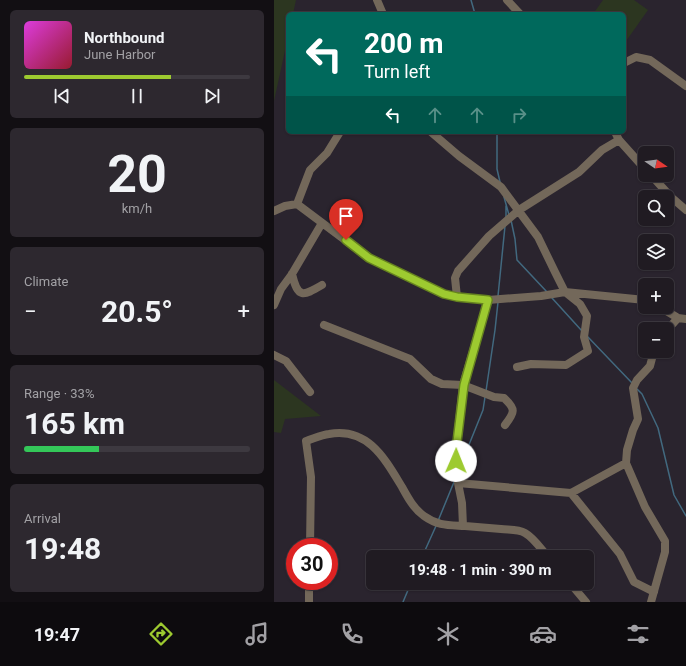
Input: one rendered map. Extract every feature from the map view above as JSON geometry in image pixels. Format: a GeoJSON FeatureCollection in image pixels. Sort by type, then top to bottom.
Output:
{"type":"FeatureCollection","features":[{"type":"Feature","properties":{"kind":"street"},"geometry":{"type":"LineString","coordinates":[[377,0],[382,12]]}},
{"type":"Feature","properties":{"kind":"street"},"geometry":{"type":"LineString","coordinates":[[506,0],[518,12]]}},
{"type":"Feature","properties":{"kind":"street"},"geometry":{"type":"LineString","coordinates":[[626,62],[636,57],[650,60],[686,86]]}},
{"type":"Feature","properties":{"kind":"street"},"geometry":{"type":"LineString","coordinates":[[297,204],[310,170],[327,153],[339,134]]}},
{"type":"Feature","properties":{"kind":"street"},"geometry":{"type":"LineString","coordinates":[[433,134],[459,156],[501,187],[538,237],[554,272],[566,292],[580,304],[587,316],[584,338],[588,352],[566,365],[530,364],[517,367]]}},
{"type":"Feature","properties":{"kind":"street"},"geometry":{"type":"LineString","coordinates":[[457,297],[455,278],[458,271],[489,236],[518,210],[578,172],[617,136],[638,161]]}},
{"type":"Feature","properties":{"kind":"street"},"geometry":{"type":"LineString","coordinates":[[657,182],[686,210]]}},
{"type":"Feature","properties":{"kind":"street"},"geometry":{"type":"LineString","coordinates":[[274,211],[285,206],[297,204],[369,258],[444,294],[457,297],[488,300],[541,296],[566,292],[638,299]]}},
{"type":"Feature","properties":{"kind":"street"},"geometry":{"type":"LineString","coordinates":[[274,305],[282,288],[322,223]]}},
{"type":"Feature","properties":{"kind":"street"},"geometry":{"type":"LineString","coordinates":[[292,274],[295,288],[301,293],[307,294],[322,285]]}},
{"type":"Feature","properties":{"kind":"street"},"geometry":{"type":"LineString","coordinates":[[463,526],[456,450],[464,385],[488,300]]}},
{"type":"Feature","properties":{"kind":"street"},"geometry":{"type":"LineString","coordinates":[[673,314],[682,319]]}},
{"type":"Feature","properties":{"kind":"street"},"geometry":{"type":"LineString","coordinates":[[324,325],[410,359],[431,380],[442,384],[464,385],[494,398],[504,398],[512,406],[513,412],[505,425]]}},
{"type":"Feature","properties":{"kind":"street"},"geometry":{"type":"LineString","coordinates":[[274,355],[286,361],[310,392]]}},
{"type":"Feature","properties":{"kind":"street"},"geometry":{"type":"LineString","coordinates":[[651,602],[665,552],[665,541],[645,507],[626,463],[627,450],[638,419],[633,388],[637,380],[650,366],[652,358]]}},
{"type":"Feature","properties":{"kind":"street"},"geometry":{"type":"LineString","coordinates":[[310,538],[311,477],[306,442],[329,434],[343,434],[356,436],[368,442],[376,449],[385,459],[410,502],[424,516],[442,525],[451,527],[463,526],[517,530],[531,537],[542,550]]}},
{"type":"Feature","properties":{"kind":"street"},"geometry":{"type":"LineString","coordinates":[[458,483],[571,493],[626,463]]}},
{"type":"Feature","properties":{"kind":"street"},"geometry":{"type":"LineString","coordinates":[[571,493],[620,554],[634,582],[654,592]]}},
{"type":"Feature","properties":{"kind":"street"},"geometry":{"type":"LineString","coordinates":[[309,590],[309,602]]}},
{"type":"Feature","properties":{"kind":"street"},"geometry":{"type":"LineString","coordinates":[[576,590],[586,602]]}},
{"type":"Feature","properties":{"kind":"green space"},"geometry":{"type":"Polygon","coordinates":[[[274,0],[296,0],[293,12],[286,12],[286,46],[274,101],[274,0]]]}},
{"type":"Feature","properties":{"kind":"green space"},"geometry":{"type":"Polygon","coordinates":[[[603,0],[634,0],[648,10],[626,41],[626,12],[594,12],[603,0]]]}},
{"type":"Feature","properties":{"kind":"green space"},"geometry":{"type":"Polygon","coordinates":[[[274,380],[321,416],[285,419],[281,433],[274,432],[274,380]]]}},
{"type":"Feature","properties":{"kind":"waterway"},"geometry":{"type":"LineString","coordinates":[[471,0],[474,12]]}},
{"type":"Feature","properties":{"kind":"waterway"},"geometry":{"type":"LineString","coordinates":[[497,134],[497,169],[500,182]]}},
{"type":"Feature","properties":{"kind":"waterway"},"geometry":{"type":"LineString","coordinates":[[504,197],[509,215]]}},
{"type":"Feature","properties":{"kind":"waterway"},"geometry":{"type":"LineString","coordinates":[[506,206],[506,217]]}},
{"type":"Feature","properties":{"kind":"waterway"},"geometry":{"type":"LineString","coordinates":[[511,220],[517,260],[547,292]]}},
{"type":"Feature","properties":{"kind":"waterway"},"geometry":{"type":"LineString","coordinates":[[498,296],[505,226]]}},
{"type":"Feature","properties":{"kind":"waterway"},"geometry":{"type":"LineString","coordinates":[[552,298],[582,331]]}},
{"type":"Feature","properties":{"kind":"waterway"},"geometry":{"type":"LineString","coordinates":[[486,391],[498,302]]}},
{"type":"Feature","properties":{"kind":"waterway"},"geometry":{"type":"LineString","coordinates":[[587,336],[632,383]]}},
{"type":"Feature","properties":{"kind":"waterway"},"geometry":{"type":"LineString","coordinates":[[637,389],[642,394],[658,428],[674,495],[686,516]]}},
{"type":"Feature","properties":{"kind":"waterway"},"geometry":{"type":"LineString","coordinates":[[460,467],[483,410],[485,397]]}},
{"type":"Feature","properties":{"kind":"waterway"},"geometry":{"type":"LineString","coordinates":[[438,521],[454,482]]}},
{"type":"Feature","properties":{"kind":"waterway"},"geometry":{"type":"LineString","coordinates":[[425,550],[436,526]]}},
{"type":"Feature","properties":{"kind":"waterway"},"geometry":{"type":"LineString","coordinates":[[403,602],[408,590]]}},
{"type":"Feature","properties":{"kind":"route"},"geometry":{"type":"LineString","coordinates":[[346,240],[369,258],[444,294],[457,297],[488,300],[464,385],[456,461]]}}]}
